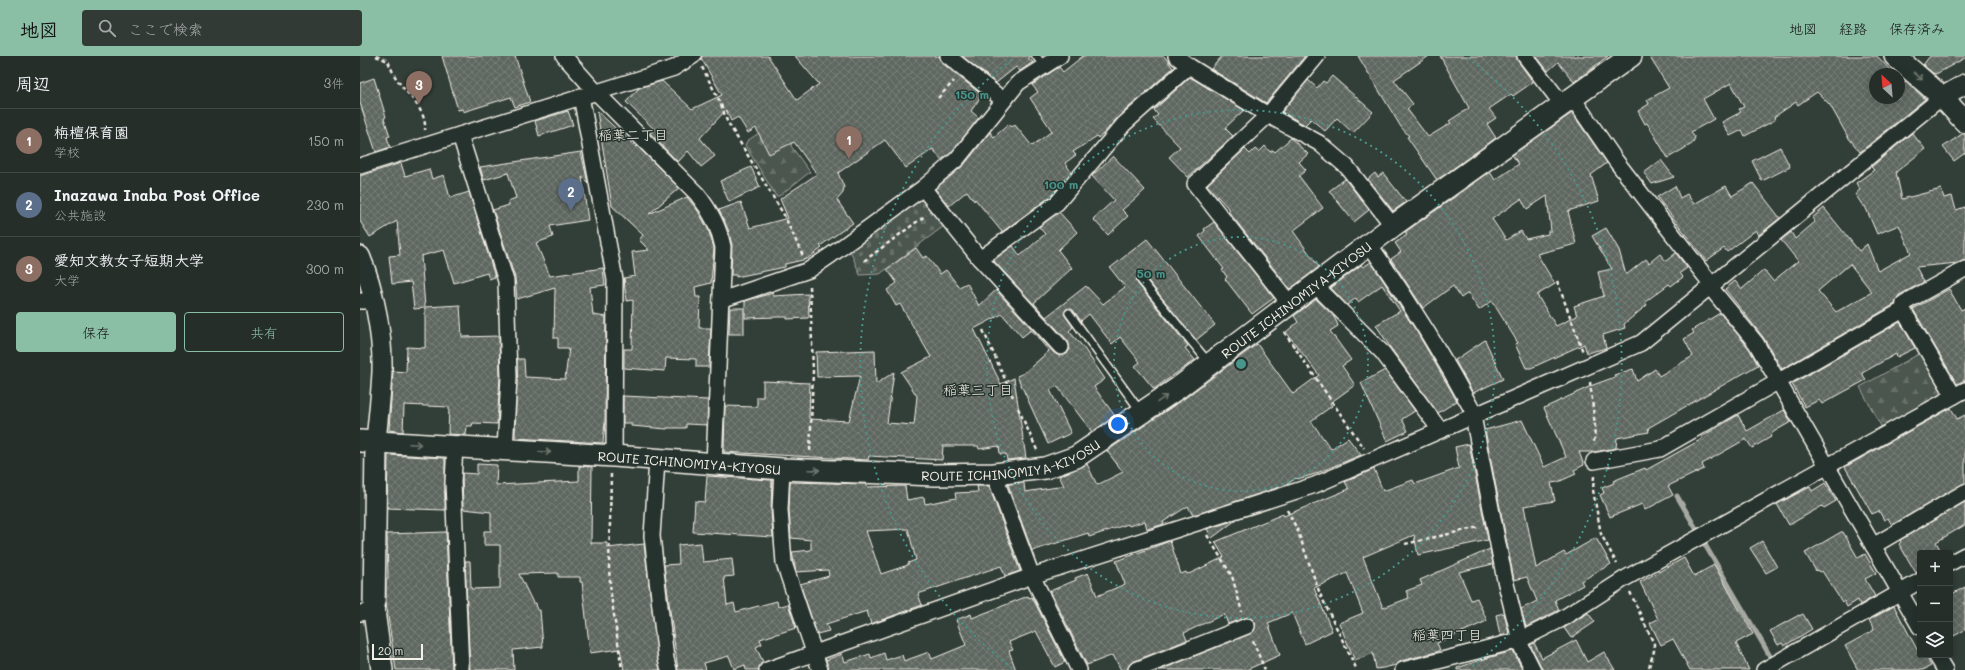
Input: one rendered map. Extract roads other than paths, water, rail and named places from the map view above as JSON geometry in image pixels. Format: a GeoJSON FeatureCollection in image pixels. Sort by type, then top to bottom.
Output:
{"type":"FeatureCollection","features":[{"type":"Feature","properties":{"kind":"main road","name":"ROUTE ICHINOMIYA-KIYOSU"},"geometry":{"type":"LineString","coordinates":[[368,441],[613,456],[782,469],[935,474],[994,474],[1044,468],[1076,457],[1142,414],[1368,244],[1567,100],[1631,56]]}},
{"type":"Feature","properties":{"kind":"main road"},"geometry":{"type":"LineString","coordinates":[[1895,56],[1942,97],[1965,122]]}},
{"type":"Feature","properties":{"kind":"main road"},"geometry":{"type":"LineString","coordinates":[[368,441],[367,612],[382,670]]}},
{"type":"Feature","properties":{"kind":"street"},"geometry":{"type":"LineString","coordinates":[[564,56],[596,92],[697,194],[710,210],[720,231],[723,246],[714,464]]}},
{"type":"Feature","properties":{"kind":"street"},"geometry":{"type":"LineString","coordinates":[[948,56],[1004,100]]}},
{"type":"Feature","properties":{"kind":"street"},"geometry":{"type":"LineString","coordinates":[[721,300],[809,270],[923,188],[957,159],[1018,83],[1040,61],[1060,56]]}},
{"type":"Feature","properties":{"kind":"street"},"geometry":{"type":"LineString","coordinates":[[1176,56],[1189,66],[1268,115],[1319,143],[1347,167],[1393,226]]}},
{"type":"Feature","properties":{"kind":"street"},"geometry":{"type":"LineString","coordinates":[[1282,310],[1195,184],[1268,115],[1317,56]]}},
{"type":"Feature","properties":{"kind":"street"},"geometry":{"type":"LineString","coordinates":[[1526,56],[1567,100],[1616,161],[1756,343],[1917,622]]}},
{"type":"Feature","properties":{"kind":"street"},"geometry":{"type":"LineString","coordinates":[[360,166],[674,68],[696,59]]}},
{"type":"Feature","properties":{"kind":"street"},"geometry":{"type":"LineString","coordinates":[[980,259],[1057,203],[1124,124],[1189,66]]}},
{"type":"Feature","properties":{"kind":"street"},"geometry":{"type":"LineString","coordinates":[[767,670],[1032,576],[1315,484],[1641,343],[1942,97],[1965,84]]}},
{"type":"Feature","properties":{"kind":"street"},"geometry":{"type":"LineString","coordinates":[[581,96],[615,280],[613,456]]}},
{"type":"Feature","properties":{"kind":"street"},"geometry":{"type":"LineString","coordinates":[[460,135],[506,280],[509,377],[505,449]]}},
{"type":"Feature","properties":{"kind":"street"},"geometry":{"type":"LineString","coordinates":[[923,188],[980,259],[1061,347]]}},
{"type":"Feature","properties":{"kind":"street"},"geometry":{"type":"LineString","coordinates":[[1368,244],[1415,310],[1448,363],[1474,415],[1505,580],[1519,640],[1534,670]]}},
{"type":"Feature","properties":{"kind":"street"},"geometry":{"type":"LineString","coordinates":[[360,256],[367,301],[382,370],[368,441]]}},
{"type":"Feature","properties":{"kind":"street"},"geometry":{"type":"LineString","coordinates":[[1403,670],[1519,640],[1560,620],[1624,579],[1960,393],[1903,310],[1904,303],[1965,269]]}},
{"type":"Feature","properties":{"kind":"street"},"geometry":{"type":"LineString","coordinates":[[1315,285],[1382,353],[1440,430]]}},
{"type":"Feature","properties":{"kind":"street"},"geometry":{"type":"LineString","coordinates":[[1594,461],[1660,449],[1903,310]]}},
{"type":"Feature","properties":{"kind":"street"},"geometry":{"type":"LineString","coordinates":[[455,446],[453,482],[460,670]]}},
{"type":"Feature","properties":{"kind":"street"},"geometry":{"type":"LineString","coordinates":[[657,460],[652,536],[666,659],[669,670]]}},
{"type":"Feature","properties":{"kind":"street"},"geometry":{"type":"LineString","coordinates":[[782,469],[780,510],[784,563],[820,670]]}},
{"type":"Feature","properties":{"kind":"street"},"geometry":{"type":"LineString","coordinates":[[994,474],[1032,576],[1079,670]]}},
{"type":"Feature","properties":{"kind":"street"},"geometry":{"type":"LineString","coordinates":[[1873,546],[1965,492]]}},
{"type":"Feature","properties":{"kind":"street"},"geometry":{"type":"LineString","coordinates":[[1953,561],[1965,555]]}},
{"type":"Feature","properties":{"kind":"street"},"geometry":{"type":"LineString","coordinates":[[1773,668],[1917,583]]}},
{"type":"Feature","properties":{"kind":"street"},"geometry":{"type":"LineString","coordinates":[[1136,670],[1247,626]]}},
{"type":"Feature","properties":{"kind":"street"},"geometry":{"type":"LineString","coordinates":[[1938,658],[1944,670]]}},
{"type":"Feature","properties":{"kind":"lane"},"geometry":{"type":"LineString","coordinates":[[1140,280],[1210,364]]}},
{"type":"Feature","properties":{"kind":"lane"},"geometry":{"type":"LineString","coordinates":[[1069,313],[1142,414]]}},
{"type":"Feature","properties":{"kind":"waterway"},"geometry":{"type":"LineString","coordinates":[[1677,496],[1697,530]]}},
{"type":"Feature","properties":{"kind":"waterway"},"geometry":{"type":"LineString","coordinates":[[1704,543],[1770,656]]}},
{"type":"Feature","properties":{"kind":"place","name":"愛知文教女子短期大学"},"geometry":{"type":"Point","coordinates":[419,104]}},
{"type":"Feature","properties":{"kind":"place","name":"栴檀保育園"},"geometry":{"type":"Point","coordinates":[849,159]}},
{"type":"Feature","properties":{"kind":"place","name":"Inazawa Inaba Post Office"},"geometry":{"type":"Point","coordinates":[571,211]}},
{"type":"Feature","properties":{"kind":"district","name":"稲葉二丁目"},"geometry":{"type":"Point","coordinates":[633,134]}},
{"type":"Feature","properties":{"kind":"district","name":"稲葉三丁目"},"geometry":{"type":"Point","coordinates":[978,389]}},
{"type":"Feature","properties":{"kind":"district","name":"稲葉四丁目"},"geometry":{"type":"Point","coordinates":[1447,634]}}]}
